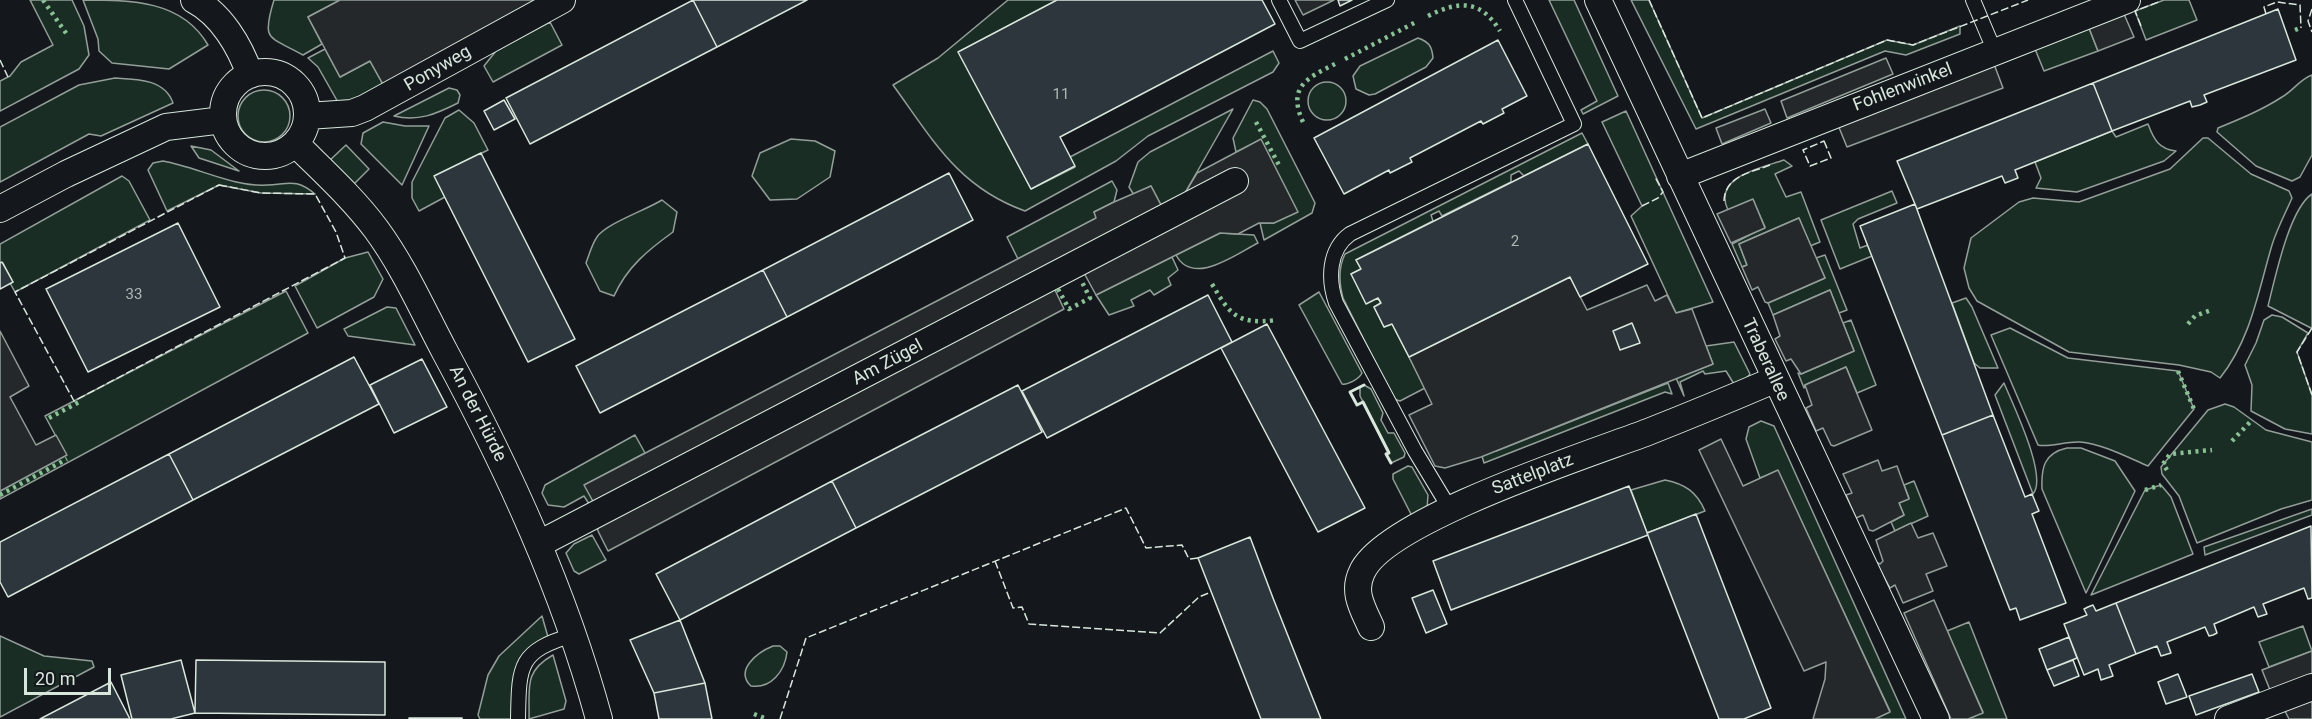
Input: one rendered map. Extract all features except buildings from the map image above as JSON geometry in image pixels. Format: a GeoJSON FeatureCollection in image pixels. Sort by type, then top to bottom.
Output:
{"type":"FeatureCollection","features":[{"type":"Feature","properties":{"kind":"street"},"geometry":{"type":"LineString","coordinates":[[194,0],[218,20],[242,53],[250,75]]}},
{"type":"Feature","properties":{"kind":"street","name":"Ponyweg"},"geometry":{"type":"LineString","coordinates":[[307,116],[352,113],[365,108],[562,0]]}},
{"type":"Feature","properties":{"kind":"street","name":"Traberallee"},"geometry":{"type":"LineString","coordinates":[[1598,0],[1774,380],[1936,719]]}},
{"type":"Feature","properties":{"kind":"street","name":"Fohlenwinkel"},"geometry":{"type":"LineString","coordinates":[[1680,176],[2127,0]]}},
{"type":"Feature","properties":{"kind":"street"},"geometry":{"type":"LineString","coordinates":[[271,73],[290,80],[303,96],[307,116],[306,126],[296,144],[285,152],[272,156],[259,156],[235,144],[223,120],[223,109],[232,88],[250,75],[271,73]]}},
{"type":"Feature","properties":{"kind":"street"},"geometry":{"type":"LineString","coordinates":[[0,209],[66,174],[166,127],[223,120]]}},
{"type":"Feature","properties":{"kind":"street","name":"An der Hürde"},"geometry":{"type":"LineString","coordinates":[[296,144],[346,193],[373,225],[397,260],[474,405],[540,544],[573,635],[599,719]]}},
{"type":"Feature","properties":{"kind":"street","name":"Am Zügel"},"geometry":{"type":"LineString","coordinates":[[540,544],[1235,181]]}},
{"type":"Feature","properties":{"kind":"street","name":"Sattelplatz"},"geometry":{"type":"LineString","coordinates":[[1371,627],[1359,600],[1357,586],[1368,561],[1383,546],[1450,509],[1774,380]]}},
{"type":"Feature","properties":{"kind":"street"},"geometry":{"type":"LineString","coordinates":[[2228,719],[2312,687]]}},
{"type":"Feature","properties":{"kind":"lane"},"geometry":{"type":"LineString","coordinates":[[1279,0],[1300,41],[1387,0]]}},
{"type":"Feature","properties":{"kind":"lane"},"geometry":{"type":"LineString","coordinates":[[1450,509],[1415,451],[1336,303],[1331,286],[1331,266],[1341,242],[1350,234],[1574,124],[1515,0]]}},
{"type":"Feature","properties":{"kind":"lane"},"geometry":{"type":"LineString","coordinates":[[1973,0],[1995,52]]}},
{"type":"Feature","properties":{"kind":"lane"},"geometry":{"type":"LineString","coordinates":[[518,719],[519,678],[526,660],[536,649],[573,635]]}},
{"type":"Feature","properties":{"kind":"green space"},"geometry":{"type":"Polygon","coordinates":[[[30,0],[72,0],[84,26],[89,55],[79,69],[0,111],[0,81],[10,76],[21,62],[53,45],[30,0]]]}},
{"type":"Feature","properties":{"kind":"green space"},"geometry":{"type":"Polygon","coordinates":[[[83,0],[137,2],[170,11],[197,30],[208,45],[169,69],[112,63],[99,51],[98,39],[83,0]]]}},
{"type":"Feature","properties":{"kind":"green space"},"geometry":{"type":"Polygon","coordinates":[[[274,0],[340,0],[308,17],[322,44],[303,55],[275,40],[268,31],[274,0]]]}},
{"type":"Feature","properties":{"kind":"green space"},"geometry":{"type":"Polygon","coordinates":[[[1008,0],[1057,0],[959,52],[1031,189],[1075,167],[1070,157],[1273,51],[1279,63],[1273,72],[1148,136],[1116,161],[1025,211],[1002,201],[964,175],[935,143],[893,85],[938,58],[1008,0]]]}},
{"type":"Feature","properties":{"kind":"green space"},"geometry":{"type":"Polygon","coordinates":[[[1549,0],[1574,0],[1618,96],[1583,114],[1581,110],[1597,101],[1549,0]]]}},
{"type":"Feature","properties":{"kind":"green space"},"geometry":{"type":"Polygon","coordinates":[[[1631,0],[1649,0],[1702,118],[1887,40],[1913,45],[1960,26],[1960,34],[1906,55],[1885,51],[1696,129],[1631,0]]]}},
{"type":"Feature","properties":{"kind":"green space"},"geometry":{"type":"Polygon","coordinates":[[[2164,0],[2189,0],[2197,20],[2146,40],[2135,11],[2164,0]]]}},
{"type":"Feature","properties":{"kind":"green space"},"geometry":{"type":"Polygon","coordinates":[[[550,22],[562,45],[493,82],[484,66],[496,51],[550,22]]]}},
{"type":"Feature","properties":{"kind":"green space"},"geometry":{"type":"Polygon","coordinates":[[[2089,28],[2098,51],[2044,71],[2035,49],[2089,28]]]}},
{"type":"Feature","properties":{"kind":"green space"},"geometry":{"type":"Polygon","coordinates":[[[1418,38],[1427,43],[1432,50],[1433,58],[1426,67],[1375,94],[1369,95],[1356,89],[1353,76],[1360,66],[1418,38]]]}},
{"type":"Feature","properties":{"kind":"green space"},"geometry":{"type":"Polygon","coordinates":[[[325,49],[340,77],[370,61],[385,88],[353,104],[339,104],[318,67],[308,58],[325,49]]]}},
{"type":"Feature","properties":{"kind":"green space"},"geometry":{"type":"Polygon","coordinates":[[[2312,75],[2312,155],[2300,177],[2292,181],[2256,166],[2217,132],[2218,128],[2274,102],[2312,75]]]}},
{"type":"Feature","properties":{"kind":"green space"},"geometry":{"type":"Polygon","coordinates":[[[115,78],[140,80],[157,85],[164,89],[173,103],[101,136],[89,134],[0,182],[0,127],[79,85],[115,78]]]}},
{"type":"Feature","properties":{"kind":"green space"},"geometry":{"type":"Polygon","coordinates":[[[1327,82],[1340,88],[1346,101],[1340,114],[1327,120],[1314,114],[1308,101],[1314,88],[1327,82]]]}},
{"type":"Feature","properties":{"kind":"green space"},"geometry":{"type":"Polygon","coordinates":[[[449,88],[457,90],[460,95],[458,103],[427,116],[403,118],[394,116],[449,88]]]}},
{"type":"Feature","properties":{"kind":"green space"},"geometry":{"type":"Polygon","coordinates":[[[264,90],[274,92],[282,98],[288,106],[290,116],[288,126],[282,134],[274,140],[264,142],[254,140],[246,134],[240,126],[238,116],[240,106],[246,98],[254,92],[264,90]]]}},
{"type":"Feature","properties":{"kind":"green space"},"geometry":{"type":"Polygon","coordinates":[[[1253,100],[1260,102],[1267,109],[1315,203],[1312,213],[1264,240],[1260,223],[1274,223],[1261,140],[1236,152],[1233,138],[1253,100]]]}},
{"type":"Feature","properties":{"kind":"green space"},"geometry":{"type":"Polygon","coordinates":[[[1233,109],[1185,193],[1161,205],[1151,186],[1134,195],[1129,187],[1138,162],[1150,152],[1233,109]]]}},
{"type":"Feature","properties":{"kind":"green space"},"geometry":{"type":"Polygon","coordinates":[[[459,110],[474,123],[488,150],[435,176],[445,197],[419,211],[412,198],[412,182],[445,118],[459,110]]]}},
{"type":"Feature","properties":{"kind":"green space"},"geometry":{"type":"Polygon","coordinates":[[[1626,111],[1713,302],[1676,313],[1631,216],[1642,206],[1602,122],[1626,111]]]}},
{"type":"Feature","properties":{"kind":"green space"},"geometry":{"type":"Polygon","coordinates":[[[383,122],[405,126],[429,126],[402,185],[361,144],[363,133],[383,122]]]}},
{"type":"Feature","properties":{"kind":"green space"},"geometry":{"type":"Polygon","coordinates":[[[2148,124],[2161,146],[2176,151],[2164,161],[2077,192],[2036,188],[2041,178],[2035,162],[2112,131],[2116,137],[2148,124]]]}},
{"type":"Feature","properties":{"kind":"green space"},"geometry":{"type":"Polygon","coordinates":[[[1582,133],[1588,144],[1524,176],[1519,171],[1511,175],[1511,182],[1442,216],[1439,211],[1431,215],[1433,221],[1356,260],[1361,269],[1351,274],[1378,298],[1381,303],[1374,307],[1384,327],[1392,324],[1425,388],[1400,401],[1394,399],[1343,298],[1340,276],[1345,254],[1582,133]]]}},
{"type":"Feature","properties":{"kind":"green space"},"geometry":{"type":"Polygon","coordinates":[[[2203,138],[2208,138],[2251,174],[2289,191],[2292,198],[2274,239],[2246,331],[2231,363],[2220,378],[2211,372],[2179,365],[2069,352],[1977,301],[1969,288],[1964,268],[1971,238],[2019,202],[2033,198],[2079,202],[2170,169],[2203,138]]]}},
{"type":"Feature","properties":{"kind":"green space"},"geometry":{"type":"Polygon","coordinates":[[[791,139],[815,141],[835,151],[830,177],[797,199],[770,200],[752,176],[760,153],[791,139]]]}},
{"type":"Feature","properties":{"kind":"green space"},"geometry":{"type":"Polygon","coordinates":[[[346,145],[369,169],[353,185],[329,161],[346,145]]]}},
{"type":"Feature","properties":{"kind":"green space"},"geometry":{"type":"Polygon","coordinates":[[[191,146],[211,150],[239,171],[199,158],[191,146]]]}},
{"type":"Feature","properties":{"kind":"green space"},"geometry":{"type":"Polygon","coordinates":[[[1784,160],[1792,166],[1775,174],[1786,197],[1801,192],[1820,242],[1810,246],[1799,218],[1739,244],[1747,265],[1742,267],[1732,244],[1765,227],[1753,200],[1728,210],[1725,199],[1727,189],[1741,176],[1784,160]]]}},
{"type":"Feature","properties":{"kind":"green space"},"geometry":{"type":"Polygon","coordinates":[[[163,161],[241,183],[297,184],[315,194],[261,193],[219,185],[167,211],[148,170],[153,163],[163,161]]]}},
{"type":"Feature","properties":{"kind":"green space"},"geometry":{"type":"Polygon","coordinates":[[[122,176],[129,181],[150,220],[15,292],[10,283],[13,282],[3,263],[0,263],[0,244],[122,176]]]}},
{"type":"Feature","properties":{"kind":"green space"},"geometry":{"type":"Polygon","coordinates":[[[1112,181],[1117,190],[1114,202],[1094,212],[1097,218],[1018,259],[1007,237],[1112,181]]]}},
{"type":"Feature","properties":{"kind":"green space"},"geometry":{"type":"Polygon","coordinates":[[[1892,191],[1897,203],[1858,219],[1853,224],[1860,248],[1868,245],[1872,256],[1840,269],[1821,220],[1892,191]]]}},
{"type":"Feature","properties":{"kind":"green space"},"geometry":{"type":"Polygon","coordinates":[[[2312,194],[2311,328],[2268,306],[2290,229],[2296,214],[2312,194]]]}},
{"type":"Feature","properties":{"kind":"green space"},"geometry":{"type":"Polygon","coordinates":[[[662,200],[677,212],[673,232],[639,260],[625,276],[614,296],[600,291],[586,263],[597,237],[608,227],[662,200]]]}},
{"type":"Feature","properties":{"kind":"green space"},"geometry":{"type":"Polygon","coordinates":[[[1220,233],[1254,235],[1258,243],[1227,260],[1204,268],[1193,268],[1184,264],[1176,255],[1220,233]]]}},
{"type":"Feature","properties":{"kind":"green space"},"geometry":{"type":"Polygon","coordinates":[[[368,252],[383,279],[374,297],[317,328],[295,286],[345,258],[368,252]]]}},
{"type":"Feature","properties":{"kind":"green space"},"geometry":{"type":"Polygon","coordinates":[[[1825,255],[1847,310],[1839,313],[1830,290],[1773,315],[1768,303],[1825,278],[1816,258],[1825,255]]]}},
{"type":"Feature","properties":{"kind":"green space"},"geometry":{"type":"Polygon","coordinates":[[[1172,257],[1178,270],[1168,278],[1171,285],[1154,295],[1150,290],[1131,300],[1134,306],[1109,315],[1096,295],[1172,257]]]}},
{"type":"Feature","properties":{"kind":"green space"},"geometry":{"type":"Polygon","coordinates":[[[286,291],[308,333],[0,499],[0,491],[66,455],[45,416],[286,291]]]}},
{"type":"Feature","properties":{"kind":"green space"},"geometry":{"type":"Polygon","coordinates":[[[1319,292],[1362,373],[1347,384],[1342,384],[1299,305],[1319,292]]]}},
{"type":"Feature","properties":{"kind":"green space"},"geometry":{"type":"Polygon","coordinates":[[[1966,298],[1998,368],[1980,368],[1974,363],[1952,303],[1966,298]]]}},
{"type":"Feature","properties":{"kind":"green space"},"geometry":{"type":"Polygon","coordinates":[[[387,307],[396,308],[415,345],[348,336],[344,329],[387,307]]]}},
{"type":"Feature","properties":{"kind":"green space"},"geometry":{"type":"Polygon","coordinates":[[[2272,315],[2282,317],[2308,333],[2297,352],[2312,395],[2312,434],[2285,429],[2251,411],[2252,385],[2245,365],[2264,320],[2272,315]]]}},
{"type":"Feature","properties":{"kind":"green space"},"geometry":{"type":"Polygon","coordinates":[[[1851,320],[1876,385],[1857,393],[1846,367],[1805,385],[1804,388],[1798,373],[1801,374],[1854,351],[1843,323],[1851,320]]]}},
{"type":"Feature","properties":{"kind":"green space"},"geometry":{"type":"Polygon","coordinates":[[[2010,328],[2068,358],[2178,371],[2194,409],[2148,466],[2115,451],[2089,443],[2038,445],[1991,335],[2010,328]]]}},
{"type":"Feature","properties":{"kind":"green space"},"geometry":{"type":"Polygon","coordinates":[[[1734,342],[1750,374],[1743,382],[1734,384],[1726,371],[1705,374],[1703,371],[1680,382],[1684,396],[1676,378],[1713,364],[1706,346],[1734,342]]]}},
{"type":"Feature","properties":{"kind":"green space"},"geometry":{"type":"Polygon","coordinates":[[[1668,383],[1672,394],[1665,392],[1484,463],[1480,449],[1496,451],[1668,383]]]}},
{"type":"Feature","properties":{"kind":"green space"},"geometry":{"type":"Polygon","coordinates":[[[2004,383],[2022,424],[2033,458],[2036,485],[2033,494],[1995,395],[2004,383]]]}},
{"type":"Feature","properties":{"kind":"green space"},"geometry":{"type":"Polygon","coordinates":[[[1364,385],[1371,389],[1383,413],[1381,420],[1388,433],[1394,433],[1405,453],[1404,457],[1391,463],[1386,454],[1389,452],[1360,396],[1360,387],[1364,385]]]}},
{"type":"Feature","properties":{"kind":"green space"},"geometry":{"type":"Polygon","coordinates":[[[2225,404],[2234,407],[2266,430],[2312,442],[2312,500],[2281,509],[2197,543],[2179,496],[2162,474],[2161,467],[2208,410],[2225,404]]]}},
{"type":"Feature","properties":{"kind":"green space"},"geometry":{"type":"Polygon","coordinates":[[[1761,421],[1774,426],[1906,719],[1875,719],[1890,711],[1778,471],[1760,478],[1746,439],[1749,427],[1761,421]]]}},
{"type":"Feature","properties":{"kind":"green space"},"geometry":{"type":"Polygon","coordinates":[[[635,435],[645,453],[585,485],[595,505],[591,507],[584,496],[564,507],[548,505],[542,493],[545,485],[635,435]]]}},
{"type":"Feature","properties":{"kind":"green space"},"geometry":{"type":"Polygon","coordinates":[[[2081,448],[2115,461],[2135,491],[2086,593],[2042,489],[2045,462],[2059,450],[2081,448]]]}},
{"type":"Feature","properties":{"kind":"green space"},"geometry":{"type":"Polygon","coordinates":[[[1408,466],[1412,467],[1428,495],[1427,509],[1413,518],[1393,479],[1393,474],[1408,466]]]}},
{"type":"Feature","properties":{"kind":"green space"},"geometry":{"type":"Polygon","coordinates":[[[1665,480],[1690,490],[1705,511],[1647,533],[1631,490],[1665,480]]]}},
{"type":"Feature","properties":{"kind":"green space"},"geometry":{"type":"Polygon","coordinates":[[[1914,481],[1928,516],[1895,531],[1891,522],[1904,515],[1899,503],[1909,498],[1904,485],[1914,481]]]}},
{"type":"Feature","properties":{"kind":"green space"},"geometry":{"type":"Polygon","coordinates":[[[2161,485],[2171,497],[2193,554],[2091,595],[2145,490],[2161,485]]]}},
{"type":"Feature","properties":{"kind":"green space"},"geometry":{"type":"Polygon","coordinates":[[[2312,509],[2312,515],[2205,555],[2204,547],[2312,509]]]}},
{"type":"Feature","properties":{"kind":"green space"},"geometry":{"type":"Polygon","coordinates":[[[592,535],[606,560],[579,574],[574,571],[566,553],[574,544],[592,535]]]}},
{"type":"Feature","properties":{"kind":"green space"},"geometry":{"type":"Polygon","coordinates":[[[542,616],[548,637],[535,644],[520,661],[514,681],[512,719],[480,719],[478,715],[488,675],[499,656],[542,616]]]}},
{"type":"Feature","properties":{"kind":"green space"},"geometry":{"type":"Polygon","coordinates":[[[1969,622],[2007,719],[1968,719],[1983,712],[1947,631],[1969,622]]]}},
{"type":"Feature","properties":{"kind":"green space"},"geometry":{"type":"Polygon","coordinates":[[[2303,626],[2312,651],[2269,667],[2259,642],[2303,626]]]}},
{"type":"Feature","properties":{"kind":"green space"},"geometry":{"type":"Polygon","coordinates":[[[0,636],[44,656],[92,661],[94,667],[0,717],[0,636]]]}},
{"type":"Feature","properties":{"kind":"green space"},"geometry":{"type":"Polygon","coordinates":[[[773,646],[780,646],[787,652],[780,672],[765,685],[751,686],[745,674],[750,662],[773,646]]]}},
{"type":"Feature","properties":{"kind":"green space"},"geometry":{"type":"Polygon","coordinates":[[[553,655],[566,701],[564,709],[529,719],[529,690],[532,675],[543,661],[553,655]]]}},
{"type":"Feature","properties":{"kind":"shaded area"},"geometry":{"type":"Polygon","coordinates":[[[340,0],[550,0],[385,88],[370,61],[340,77],[308,17],[340,0]]]}},
{"type":"Feature","properties":{"kind":"shaded area"},"geometry":{"type":"Polygon","coordinates":[[[1295,0],[1334,0],[1303,15],[1295,0]]]}},
{"type":"Feature","properties":{"kind":"shaded area"},"geometry":{"type":"Polygon","coordinates":[[[2124,14],[2134,37],[2098,51],[2089,28],[2124,14]]]}},
{"type":"Feature","properties":{"kind":"shaded area"},"geometry":{"type":"Polygon","coordinates":[[[1886,58],[1893,74],[1787,118],[1781,101],[1886,58]]]}},
{"type":"Feature","properties":{"kind":"shaded area"},"geometry":{"type":"Polygon","coordinates":[[[1994,64],[2003,88],[1847,147],[1838,125],[1994,64]]]}},
{"type":"Feature","properties":{"kind":"shaded area"},"geometry":{"type":"Polygon","coordinates":[[[1765,109],[1771,123],[1722,144],[1716,128],[1765,109]]]}},
{"type":"Feature","properties":{"kind":"shaded area"},"geometry":{"type":"Polygon","coordinates":[[[1261,139],[1298,212],[1274,223],[1259,223],[1238,234],[1220,233],[1096,295],[1084,273],[1054,288],[1064,309],[608,551],[598,531],[595,505],[584,485],[1096,218],[1094,212],[1114,202],[1151,186],[1161,205],[1185,193],[1197,173],[1261,139]]]}},
{"type":"Feature","properties":{"kind":"shaded area"},"geometry":{"type":"Polygon","coordinates":[[[1753,199],[1765,228],[1731,243],[1717,214],[1753,199]]]}},
{"type":"Feature","properties":{"kind":"shaded area"},"geometry":{"type":"Polygon","coordinates":[[[1799,218],[1825,278],[1768,303],[1765,302],[1758,287],[1752,290],[1742,267],[1747,265],[1739,244],[1799,218]]]}},
{"type":"Feature","properties":{"kind":"shaded area"},"geometry":{"type":"Polygon","coordinates":[[[1570,277],[1587,310],[1647,285],[1655,301],[1667,295],[1676,313],[1692,309],[1713,364],[1481,457],[1445,468],[1435,466],[1409,415],[1432,404],[1409,357],[1570,277]]]}},
{"type":"Feature","properties":{"kind":"shaded area"},"geometry":{"type":"Polygon","coordinates":[[[1830,290],[1854,351],[1801,374],[1791,359],[1786,361],[1775,339],[1780,336],[1773,315],[1830,290]]]}},
{"type":"Feature","properties":{"kind":"shaded area"},"geometry":{"type":"Polygon","coordinates":[[[0,331],[29,386],[10,397],[36,445],[56,435],[67,455],[0,491],[0,331]]]}},
{"type":"Feature","properties":{"kind":"shaded area"},"geometry":{"type":"Polygon","coordinates":[[[1846,367],[1872,430],[1834,446],[1831,445],[1823,428],[1816,431],[1806,408],[1812,405],[1805,385],[1846,367]]]}},
{"type":"Feature","properties":{"kind":"shaded area"},"geometry":{"type":"Polygon","coordinates":[[[1721,439],[1743,486],[1778,470],[1890,712],[1875,719],[1813,719],[1825,679],[1826,662],[1804,671],[1699,450],[1721,439]]]}},
{"type":"Feature","properties":{"kind":"shaded area"},"geometry":{"type":"Polygon","coordinates":[[[1878,460],[1882,471],[1897,466],[1909,499],[1899,503],[1904,515],[1873,531],[1869,530],[1863,515],[1856,518],[1846,495],[1852,493],[1843,474],[1878,460]]]}},
{"type":"Feature","properties":{"kind":"shaded area"},"geometry":{"type":"Polygon","coordinates":[[[1911,523],[1918,538],[1933,533],[1947,566],[1926,574],[1933,591],[1903,603],[1895,585],[1890,588],[1876,562],[1880,564],[1883,561],[1876,540],[1911,523]]]}},
{"type":"Feature","properties":{"kind":"shaded area"},"geometry":{"type":"Polygon","coordinates":[[[1934,600],[1983,713],[1968,719],[1951,719],[1904,613],[1934,600]]]}},
{"type":"Feature","properties":{"kind":"shaded area"},"geometry":{"type":"Polygon","coordinates":[[[2312,651],[2312,674],[2270,690],[2262,670],[2312,651]]]}},
{"type":"Feature","properties":{"kind":"shaded area"},"geometry":{"type":"Polygon","coordinates":[[[2312,699],[2312,719],[2289,719],[2284,709],[2312,699]]]}},
{"type":"Feature","properties":{"kind":"hedge"},"geometry":{"type":"LineString","coordinates":[[43,0],[68,36]]}},
{"type":"Feature","properties":{"kind":"hedge"},"geometry":{"type":"LineString","coordinates":[[1428,16],[1450,7],[1469,6],[1485,13],[1500,31]]}},
{"type":"Feature","properties":{"kind":"hedge"},"geometry":{"type":"LineString","coordinates":[[1345,59],[1416,22]]}},
{"type":"Feature","properties":{"kind":"hedge"},"geometry":{"type":"LineString","coordinates":[[2295,30],[2300,28]]}},
{"type":"Feature","properties":{"kind":"hedge"},"geometry":{"type":"LineString","coordinates":[[1303,122],[1297,100],[1302,85],[1308,79],[1335,64]]}},
{"type":"Feature","properties":{"kind":"hedge"},"geometry":{"type":"LineString","coordinates":[[1256,122],[1280,167]]}},
{"type":"Feature","properties":{"kind":"hedge"},"geometry":{"type":"LineString","coordinates":[[1058,289],[1069,309],[1090,298],[1081,280]]}},
{"type":"Feature","properties":{"kind":"hedge"},"geometry":{"type":"LineString","coordinates":[[1212,284],[1236,316],[1252,321],[1276,320]]}},
{"type":"Feature","properties":{"kind":"hedge"},"geometry":{"type":"LineString","coordinates":[[2188,324],[2195,316],[2211,310]]}},
{"type":"Feature","properties":{"kind":"hedge"},"geometry":{"type":"LineString","coordinates":[[2178,371],[2194,409]]}},
{"type":"Feature","properties":{"kind":"hedge"},"geometry":{"type":"LineString","coordinates":[[49,418],[81,401]]}},
{"type":"Feature","properties":{"kind":"hedge"},"geometry":{"type":"LineString","coordinates":[[2232,441],[2252,420]]}},
{"type":"Feature","properties":{"kind":"hedge"},"geometry":{"type":"LineString","coordinates":[[2167,470],[2163,464],[2170,454],[2212,450]]}},
{"type":"Feature","properties":{"kind":"hedge"},"geometry":{"type":"LineString","coordinates":[[0,495],[67,459]]}},
{"type":"Feature","properties":{"kind":"hedge"},"geometry":{"type":"LineString","coordinates":[[2145,490],[2161,485]]}},
{"type":"Feature","properties":{"kind":"hedge"},"geometry":{"type":"LineString","coordinates":[[754,714],[767,719]]}},
{"type":"Feature","properties":{"kind":"fence"},"geometry":{"type":"LineString","coordinates":[[1649,0],[1702,118],[1887,40],[1913,45],[2028,0]]}},
{"type":"Feature","properties":{"kind":"fence"},"geometry":{"type":"LineString","coordinates":[[2141,26],[2135,11],[2161,1]]}},
{"type":"Feature","properties":{"kind":"fence"},"geometry":{"type":"LineString","coordinates":[[2266,14],[2264,7],[2277,2],[2300,5],[2301,28]]}},
{"type":"Feature","properties":{"kind":"fence"},"geometry":{"type":"LineString","coordinates":[[2312,9],[2308,21],[2312,32]]}},
{"type":"Feature","properties":{"kind":"fence"},"geometry":{"type":"LineString","coordinates":[[0,60],[8,77]]}},
{"type":"Feature","properties":{"kind":"fence"},"geometry":{"type":"LineString","coordinates":[[1824,141],[1831,158],[1810,166],[1803,150],[1824,141]]}},
{"type":"Feature","properties":{"kind":"fence"},"geometry":{"type":"LineString","coordinates":[[1724,201],[1725,193],[1734,181],[1747,173],[1770,165]]}},
{"type":"Feature","properties":{"kind":"fence"},"geometry":{"type":"LineString","coordinates":[[1642,206],[1658,198],[1663,192],[1655,177]]}},
{"type":"Feature","properties":{"kind":"fence"},"geometry":{"type":"LineString","coordinates":[[219,185],[261,193],[315,194],[336,232],[345,258],[74,401],[15,292],[219,185]]}},
{"type":"Feature","properties":{"kind":"fence"},"geometry":{"type":"LineString","coordinates":[[2312,328],[2297,352],[2312,395]]}},
{"type":"Feature","properties":{"kind":"fence"},"geometry":{"type":"LineString","coordinates":[[780,719],[806,638],[1126,508],[1146,548],[1182,545],[1189,559],[1198,558]]}},
{"type":"Feature","properties":{"kind":"fence"},"geometry":{"type":"LineString","coordinates":[[995,561],[1013,608],[1022,607],[1029,624],[1160,633],[1199,597],[1211,592]]}},
{"type":"Feature","properties":{"kind":"wall"},"geometry":{"type":"LineString","coordinates":[[1364,385],[1350,392],[1357,405],[1363,402],[1389,453],[1386,454],[1391,463]]}}]}
